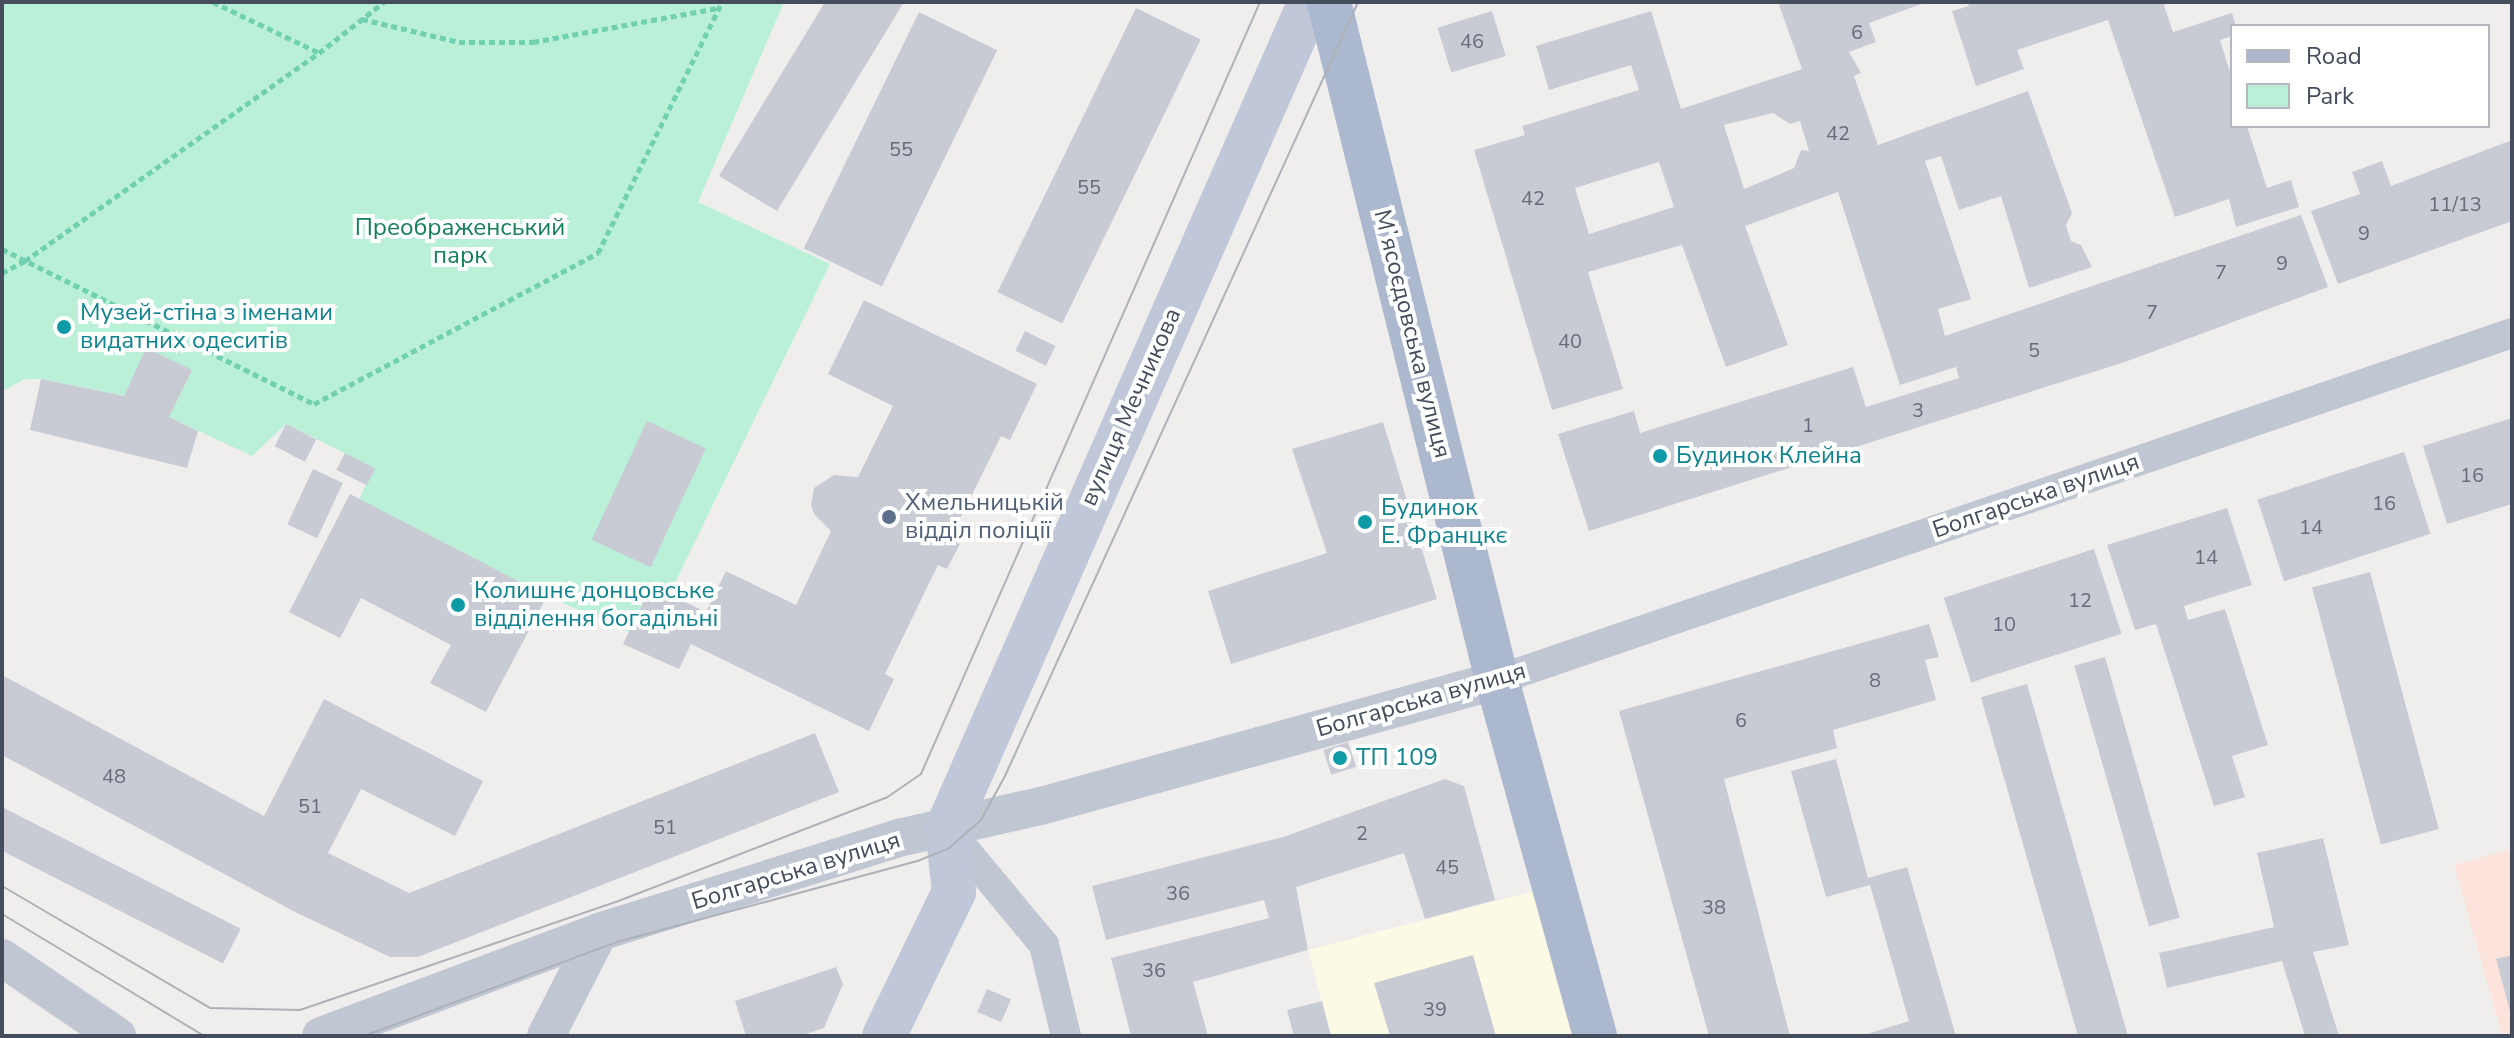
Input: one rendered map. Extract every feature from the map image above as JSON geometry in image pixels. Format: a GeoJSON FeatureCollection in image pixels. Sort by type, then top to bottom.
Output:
{"type":"FeatureCollection","features":[{"type":"Feature","properties":{"kind":"main road","name":"вулиця Мечникова"},"geometry":{"type":"LineString","coordinates":[[884,1036],[954,892],[947,828],[1310,2]]}},
{"type":"Feature","properties":{"kind":"main road","name":"Мʼясоєдовська вулиця"},"geometry":{"type":"LineString","coordinates":[[1329,2],[1497,680],[1595,1036]]}},
{"type":"Feature","properties":{"kind":"street","name":"Болгарська вулиця"},"geometry":{"type":"LineString","coordinates":[[321,1036],[599,932],[903,837],[1041,806],[1497,680],[2512,333]]}},
{"type":"Feature","properties":{"kind":"street"},"geometry":{"type":"LineString","coordinates":[[947,828],[1044,945],[1066,1036]]}},
{"type":"Feature","properties":{"kind":"street"},"geometry":{"type":"LineString","coordinates":[[546,1036],[599,932]]}},
{"type":"Feature","properties":{"kind":"street"},"geometry":{"type":"LineString","coordinates":[[2,958],[117,1036]]}},
{"type":"Feature","properties":{"kind":"path"},"geometry":{"type":"LineString","coordinates":[[213,2],[319,53]]}},
{"type":"Feature","properties":{"kind":"path"},"geometry":{"type":"LineString","coordinates":[[2,273],[25,261],[319,53],[384,2]]}},
{"type":"Feature","properties":{"kind":"path"},"geometry":{"type":"LineString","coordinates":[[362,19],[459,42],[533,42],[720,5]]}},
{"type":"Feature","properties":{"kind":"path"},"geometry":{"type":"LineString","coordinates":[[2,249],[314,404],[598,253],[720,5]]}},
{"type":"Feature","properties":{"kind":"shaded area"},"geometry":{"type":"Polygon","coordinates":[[[2512,849],[2512,1036],[2502,1036],[2454,865],[2512,849]]]}},
{"type":"Feature","properties":{"kind":"shaded area"},"geometry":{"type":"Polygon","coordinates":[[[1550,887],[1591,1036],[1331,1036],[1308,950],[1550,887]]]}},
{"type":"Feature","properties":{"kind":"green space","name":"Преображенський парк"},"geometry":{"type":"Polygon","coordinates":[[[2,2],[784,2],[698,202],[830,264],[669,595],[650,586],[629,632],[547,596],[359,499],[374,468],[286,424],[252,456],[169,417],[146,349],[124,396],[41,379],[25,379],[2,391],[2,2]]]}},
{"type":"Feature","properties":{"kind":"building"},"geometry":{"type":"Polygon","coordinates":[[[825,2],[904,2],[777,211],[719,176],[825,2]]]}},
{"type":"Feature","properties":{"kind":"building"},"geometry":{"type":"Polygon","coordinates":[[[1778,2],[1927,2],[1869,23],[1876,42],[1849,52],[1861,73],[1854,76],[1878,145],[2028,91],[2072,213],[2066,225],[2071,241],[2081,245],[2092,267],[2029,288],[2001,196],[1959,210],[1941,156],[1925,161],[1971,299],[1938,309],[1945,336],[2301,215],[2328,287],[2122,363],[1589,531],[1558,434],[1634,411],[1640,433],[1853,367],[1866,407],[1959,378],[1956,367],[1900,385],[1838,192],[1745,226],[1788,345],[1726,367],[1682,245],[1588,272],[1623,389],[1552,410],[1474,150],[1525,135],[1522,126],[1639,90],[1631,65],[1549,90],[1536,46],[1651,11],[1681,109],[1802,69],[1778,2]],[[1773,113],[1724,125],[1744,189],[1794,168],[1801,150],[1809,151],[1800,121],[1790,124],[1773,113]],[[1659,162],[1575,188],[1589,234],[1674,207],[1659,162]]]}},
{"type":"Feature","properties":{"kind":"building"},"geometry":{"type":"Polygon","coordinates":[[[1967,2],[2163,2],[2173,32],[2232,13],[2235,24],[2230,24],[2230,37],[2220,40],[2230,72],[2230,128],[2248,128],[2267,188],[2291,180],[2299,207],[2236,227],[2229,199],[2175,217],[2108,20],[2017,50],[2024,69],[1976,86],[1952,11],[1969,6],[1967,2]]]}},
{"type":"Feature","properties":{"kind":"building"},"geometry":{"type":"Polygon","coordinates":[[[1136,8],[1201,40],[1062,324],[997,292],[1136,8]]]}},
{"type":"Feature","properties":{"kind":"building"},"geometry":{"type":"Polygon","coordinates":[[[1492,11],[1506,56],[1451,73],[1437,28],[1492,11]]]}},
{"type":"Feature","properties":{"kind":"building"},"geometry":{"type":"Polygon","coordinates":[[[919,12],[997,50],[882,287],[804,248],[919,12]]]}},
{"type":"Feature","properties":{"kind":"building"},"geometry":{"type":"Polygon","coordinates":[[[2512,140],[2512,221],[2338,284],[2311,211],[2360,194],[2352,172],[2382,161],[2391,186],[2512,140]]]}},
{"type":"Feature","properties":{"kind":"building","name":"Хмельницькій відділ поліції"},"geometry":{"type":"Polygon","coordinates":[[[864,300],[1037,384],[1010,440],[1001,436],[950,539],[960,544],[947,569],[938,565],[885,674],[894,679],[869,731],[691,644],[679,669],[623,644],[651,586],[706,612],[726,571],[796,605],[831,531],[814,514],[811,505],[814,488],[834,475],[858,477],[893,406],[828,374],[864,300]]]}},
{"type":"Feature","properties":{"kind":"building"},"geometry":{"type":"Polygon","coordinates":[[[1025,331],[1056,346],[1046,366],[1015,351],[1025,331]]]}},
{"type":"Feature","properties":{"kind":"building"},"geometry":{"type":"Polygon","coordinates":[[[146,348],[192,370],[169,417],[198,431],[187,468],[30,430],[41,379],[124,396],[146,348]]]}},
{"type":"Feature","properties":{"kind":"building"},"geometry":{"type":"Polygon","coordinates":[[[2512,418],[2512,504],[2447,524],[2423,446],[2512,418]]]}},
{"type":"Feature","properties":{"kind":"building"},"geometry":{"type":"Polygon","coordinates":[[[647,421],[706,448],[651,567],[592,540],[647,421]]]}},
{"type":"Feature","properties":{"kind":"building","name":"Будинок Е. Францкє"},"geometry":{"type":"Polygon","coordinates":[[[1383,422],[1437,599],[1231,664],[1208,591],[1327,553],[1292,449],[1383,422]]]}},
{"type":"Feature","properties":{"kind":"building"},"geometry":{"type":"Polygon","coordinates":[[[286,424],[316,439],[305,462],[275,446],[286,424]]]}},
{"type":"Feature","properties":{"kind":"building"},"geometry":{"type":"Polygon","coordinates":[[[2404,452],[2431,534],[2284,581],[2258,500],[2404,452]]]}},
{"type":"Feature","properties":{"kind":"building"},"geometry":{"type":"Polygon","coordinates":[[[345,453],[375,468],[367,485],[336,470],[345,453]]]}},
{"type":"Feature","properties":{"kind":"building"},"geometry":{"type":"Polygon","coordinates":[[[313,469],[343,483],[317,538],[287,524],[313,469]]]}},
{"type":"Feature","properties":{"kind":"building","name":"Колишнє донцовське відділення богадільні"},"geometry":{"type":"Polygon","coordinates":[[[350,494],[547,596],[486,712],[430,683],[451,645],[361,598],[340,638],[289,612],[350,494]]]}},
{"type":"Feature","properties":{"kind":"building"},"geometry":{"type":"Polygon","coordinates":[[[2227,508],[2252,585],[2184,606],[2188,620],[2225,609],[2268,745],[2232,756],[2245,797],[2214,806],[2156,624],[2135,630],[2107,545],[2227,508]]]}},
{"type":"Feature","properties":{"kind":"building"},"geometry":{"type":"Polygon","coordinates":[[[2094,549],[2122,634],[1971,682],[1944,598],[2094,549]]]}},
{"type":"Feature","properties":{"kind":"building"},"geometry":{"type":"Polygon","coordinates":[[[2370,572],[2439,829],[2381,844],[2312,588],[2370,572]]]}},
{"type":"Feature","properties":{"kind":"building"},"geometry":{"type":"Polygon","coordinates":[[[1929,624],[1939,657],[1925,660],[1936,700],[1833,730],[1837,748],[1724,779],[1790,1036],[1709,1036],[1619,711],[1929,624]]]}},
{"type":"Feature","properties":{"kind":"building"},"geometry":{"type":"Polygon","coordinates":[[[2105,657],[2180,918],[2149,926],[2074,666],[2105,657]]]}},
{"type":"Feature","properties":{"kind":"building"},"geometry":{"type":"Polygon","coordinates":[[[2,675],[264,816],[324,699],[483,781],[455,836],[361,789],[328,853],[409,893],[815,733],[839,792],[418,957],[390,957],[297,913],[2,755],[2,675]]]}},
{"type":"Feature","properties":{"kind":"building"},"geometry":{"type":"Polygon","coordinates":[[[2027,684],[2128,1036],[2078,1036],[1981,697],[2027,684]]]}},
{"type":"Feature","properties":{"kind":"building","name":"ТП 109"},"geometry":{"type":"Polygon","coordinates":[[[1348,742],[1356,767],[1331,775],[1323,750],[1348,742]]]}},
{"type":"Feature","properties":{"kind":"building"},"geometry":{"type":"Polygon","coordinates":[[[1836,759],[1868,878],[1907,867],[1956,1036],[1861,1036],[1909,1021],[1870,885],[1826,897],[1791,771],[1836,759]]]}},
{"type":"Feature","properties":{"kind":"building"},"geometry":{"type":"Polygon","coordinates":[[[1445,779],[1464,786],[1495,900],[1425,919],[1404,853],[1296,887],[1308,950],[1193,982],[1208,1036],[1131,1036],[1111,958],[1269,918],[1264,900],[1106,940],[1092,886],[1283,837],[1445,779]]]}},
{"type":"Feature","properties":{"kind":"building"},"geometry":{"type":"Polygon","coordinates":[[[2,807],[241,929],[223,963],[2,851],[2,807]]]}},
{"type":"Feature","properties":{"kind":"building"},"geometry":{"type":"Polygon","coordinates":[[[2323,838],[2349,945],[2313,952],[2339,1036],[2305,1036],[2282,961],[2167,988],[2159,953],[2274,927],[2257,853],[2323,838]]]}},
{"type":"Feature","properties":{"kind":"building"},"geometry":{"type":"Polygon","coordinates":[[[1473,955],[1496,1036],[1390,1036],[1374,983],[1473,955]]]}},
{"type":"Feature","properties":{"kind":"building"},"geometry":{"type":"Polygon","coordinates":[[[2512,955],[2512,1015],[2511,1015],[2496,959],[2512,955]]]}},
{"type":"Feature","properties":{"kind":"building"},"geometry":{"type":"Polygon","coordinates":[[[836,967],[843,984],[824,1028],[800,1036],[746,1036],[735,1001],[836,967]]]}},
{"type":"Feature","properties":{"kind":"building"},"geometry":{"type":"Polygon","coordinates":[[[987,989],[1011,999],[1001,1022],[977,1012],[987,989]]]}},
{"type":"Feature","properties":{"kind":"building"},"geometry":{"type":"Polygon","coordinates":[[[1322,1001],[1331,1036],[1294,1036],[1287,1010],[1322,1001]]]}},
{"type":"Feature","properties":{"kind":"tram line"},"geometry":{"type":"LineString","coordinates":[[2,886],[210,1008],[300,1010],[621,900],[886,798],[921,774],[1260,2]]}},
{"type":"Feature","properties":{"kind":"tram line"},"geometry":{"type":"LineString","coordinates":[[364,1036],[617,942],[920,860],[949,848],[981,820],[1005,776],[1358,2]]}},
{"type":"Feature","properties":{"kind":"tram line"},"geometry":{"type":"LineString","coordinates":[[2,914],[204,1036]]}},
{"type":"Feature","properties":{"kind":"place","name":"Музей-стіна з іменами видатних одеситів"},"geometry":{"type":"Point","coordinates":[64,327]}},
{"type":"Feature","properties":{"kind":"place","name":"Будинок Клейна"},"geometry":{"type":"Point","coordinates":[1660,456]}},
{"type":"Feature","properties":{"kind":"place","name":"Хмельницькій відділ поліції"},"geometry":{"type":"Point","coordinates":[889,517]}},
{"type":"Feature","properties":{"kind":"place","name":"Будинок Е. Францкє"},"geometry":{"type":"Point","coordinates":[1365,522]}},
{"type":"Feature","properties":{"kind":"place","name":"Колишнє донцовське відділення богадільні"},"geometry":{"type":"Point","coordinates":[458,605]}},
{"type":"Feature","properties":{"kind":"place","name":"ТП 109"},"geometry":{"type":"Point","coordinates":[1340,758]}}]}
